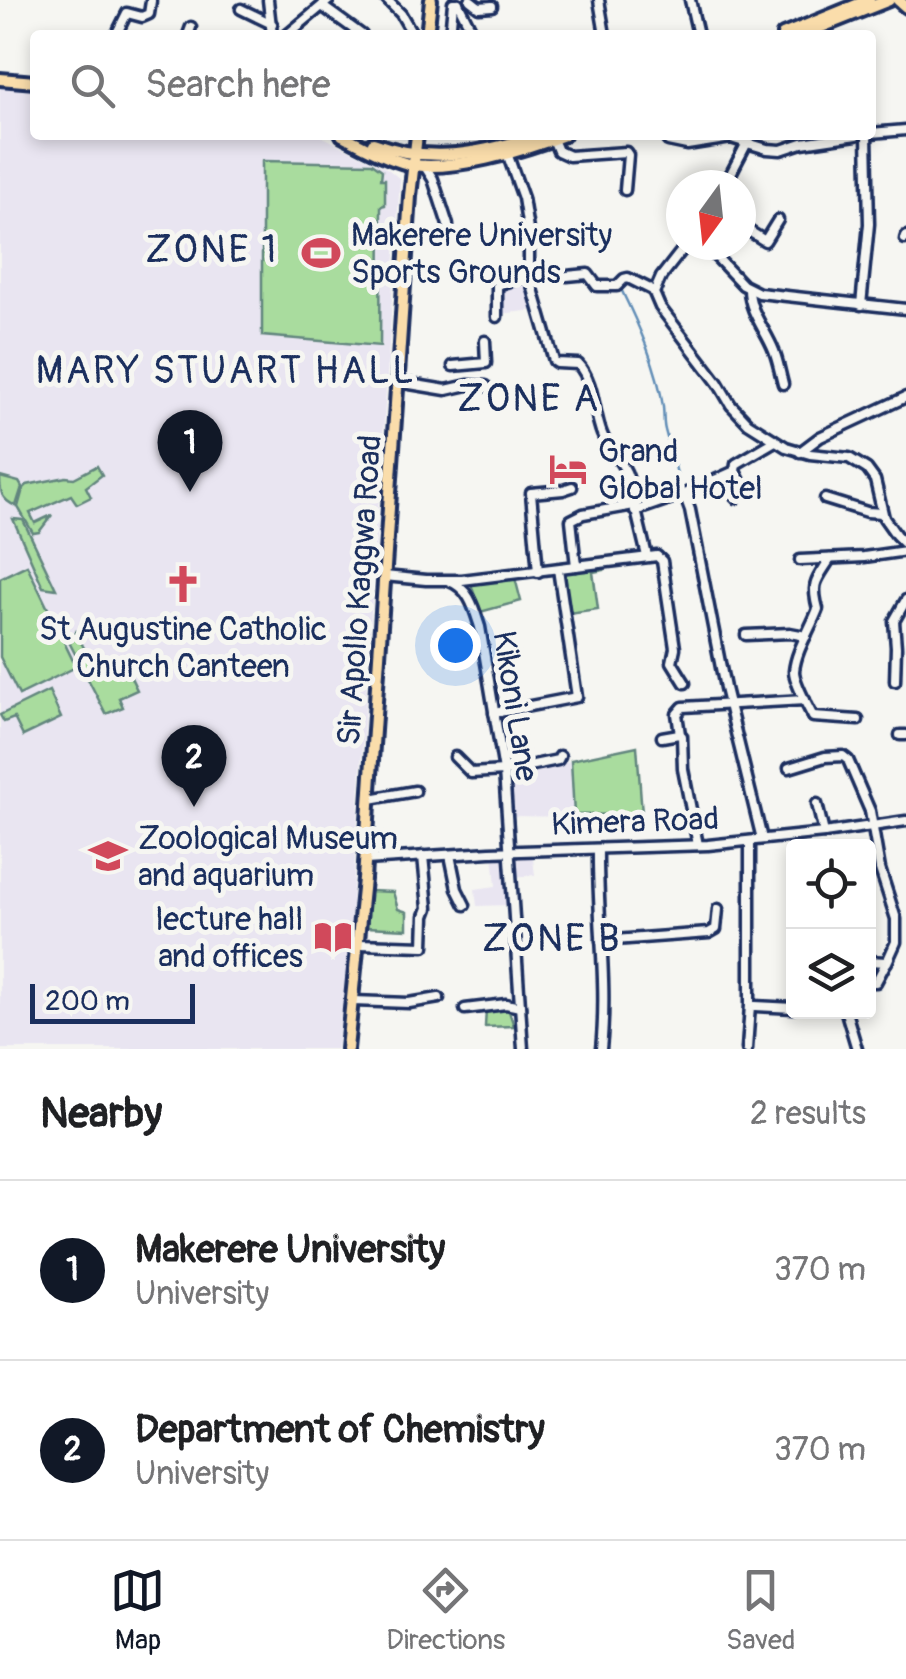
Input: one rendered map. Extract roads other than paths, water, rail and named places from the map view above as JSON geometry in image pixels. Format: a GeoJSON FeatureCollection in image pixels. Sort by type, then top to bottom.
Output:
{"type":"FeatureCollection","features":[{"type":"Feature","properties":{"kind":"main road"},"geometry":{"type":"LineString","coordinates":[[428,30],[431,0]]}},
{"type":"Feature","properties":{"kind":"main road"},"geometry":{"type":"LineString","coordinates":[[795,30],[869,0]]}},
{"type":"Feature","properties":{"kind":"main road"},"geometry":{"type":"LineString","coordinates":[[814,30],[889,0]]}},
{"type":"Feature","properties":{"kind":"main road"},"geometry":{"type":"LineString","coordinates":[[898,0],[906,7]]}},
{"type":"Feature","properties":{"kind":"main road"},"geometry":{"type":"LineString","coordinates":[[0,76],[30,79]]}},
{"type":"Feature","properties":{"kind":"main road"},"geometry":{"type":"LineString","coordinates":[[352,140],[387,157],[450,163],[507,153],[548,140]]}},
{"type":"Feature","properties":{"kind":"main road"},"geometry":{"type":"LineString","coordinates":[[366,140],[417,162],[521,140]]}},
{"type":"Feature","properties":{"kind":"main road","name":"Sir Apollo Kaggwa Road"},"geometry":{"type":"LineString","coordinates":[[347,1049],[366,860],[416,140]]}},
{"type":"Feature","properties":{"kind":"street"},"geometry":{"type":"LineString","coordinates":[[119,30],[127,14],[149,14],[151,0]]}},
{"type":"Feature","properties":{"kind":"street"},"geometry":{"type":"LineString","coordinates":[[268,0],[272,30]]}},
{"type":"Feature","properties":{"kind":"street"},"geometry":{"type":"LineString","coordinates":[[387,0],[410,30]]}},
{"type":"Feature","properties":{"kind":"street"},"geometry":{"type":"LineString","coordinates":[[470,0],[479,7],[492,6]]}},
{"type":"Feature","properties":{"kind":"street"},"geometry":{"type":"LineString","coordinates":[[599,0],[605,30]]}},
{"type":"Feature","properties":{"kind":"street"},"geometry":{"type":"LineString","coordinates":[[690,0],[697,30]]}},
{"type":"Feature","properties":{"kind":"street"},"geometry":{"type":"LineString","coordinates":[[450,30],[453,4],[458,2],[472,30]]}},
{"type":"Feature","properties":{"kind":"street"},"geometry":{"type":"LineString","coordinates":[[293,30],[326,3],[356,30]]}},
{"type":"Feature","properties":{"kind":"street"},"geometry":{"type":"LineString","coordinates":[[241,9],[272,24]]}},
{"type":"Feature","properties":{"kind":"street"},"geometry":{"type":"LineString","coordinates":[[876,133],[906,130]]}},
{"type":"Feature","properties":{"kind":"street"},"geometry":{"type":"LineString","coordinates":[[558,140],[558,151],[564,155],[626,152],[626,190]]}},
{"type":"Feature","properties":{"kind":"street"},"geometry":{"type":"LineString","coordinates":[[667,140],[681,145],[717,140]]}},
{"type":"Feature","properties":{"kind":"street"},"geometry":{"type":"LineString","coordinates":[[733,170],[748,140]]}},
{"type":"Feature","properties":{"kind":"street"},"geometry":{"type":"LineString","coordinates":[[752,140],[766,149],[781,150],[822,140]]}},
{"type":"Feature","properties":{"kind":"street"},"geometry":{"type":"LineString","coordinates":[[861,305],[869,224],[869,140]]}},
{"type":"Feature","properties":{"kind":"street"},"geometry":{"type":"LineString","coordinates":[[507,153],[523,198],[529,236],[529,276],[554,360],[582,366],[602,434],[625,467],[646,556]]}},
{"type":"Feature","properties":{"kind":"street"},"geometry":{"type":"LineString","coordinates":[[417,162],[433,179],[448,225]]}},
{"type":"Feature","properties":{"kind":"street"},"geometry":{"type":"LineString","coordinates":[[756,236],[766,240],[778,220]]}},
{"type":"Feature","properties":{"kind":"street"},"geometry":{"type":"LineString","coordinates":[[654,289],[675,260]]}},
{"type":"Feature","properties":{"kind":"street"},"geometry":{"type":"LineString","coordinates":[[720,260],[749,289],[770,296],[906,310]]}},
{"type":"Feature","properties":{"kind":"street"},"geometry":{"type":"LineString","coordinates":[[567,276],[588,274],[596,286],[616,286],[628,278],[654,289],[660,307],[718,382],[731,406],[748,423],[775,442],[800,452],[849,458],[867,468],[876,480],[882,513],[906,548],[830,560],[800,560]]}},
{"type":"Feature","properties":{"kind":"street"},"geometry":{"type":"LineString","coordinates":[[497,317],[498,284],[529,276]]}},
{"type":"Feature","properties":{"kind":"street"},"geometry":{"type":"LineString","coordinates":[[749,289],[758,321],[774,349],[783,384]]}},
{"type":"Feature","properties":{"kind":"street"},"geometry":{"type":"LineString","coordinates":[[452,366],[486,364],[486,342]]}},
{"type":"Feature","properties":{"kind":"street"},"geometry":{"type":"LineString","coordinates":[[464,386],[468,366]]}},
{"type":"Feature","properties":{"kind":"street"},"geometry":{"type":"LineString","coordinates":[[398,382],[446,390],[486,386]]}},
{"type":"Feature","properties":{"kind":"street"},"geometry":{"type":"LineString","coordinates":[[800,452],[820,438],[906,398]]}},
{"type":"Feature","properties":{"kind":"street"},"geometry":{"type":"LineString","coordinates":[[736,498],[740,481],[736,464],[775,442]]}},
{"type":"Feature","properties":{"kind":"street"},"geometry":{"type":"LineString","coordinates":[[576,566],[571,520],[583,514],[634,508],[684,494],[735,471]]}},
{"type":"Feature","properties":{"kind":"street"},"geometry":{"type":"LineString","coordinates":[[538,572],[531,493],[572,487]]}},
{"type":"Feature","properties":{"kind":"street"},"geometry":{"type":"LineString","coordinates":[[684,494],[762,839]]}},
{"type":"Feature","properties":{"kind":"street"},"geometry":{"type":"LineString","coordinates":[[825,499],[882,513]]}},
{"type":"Feature","properties":{"kind":"street"},"geometry":{"type":"LineString","coordinates":[[384,576],[449,581],[657,556],[662,561],[675,648],[672,662],[685,683]]}},
{"type":"Feature","properties":{"kind":"street"},"geometry":{"type":"LineString","coordinates":[[830,560],[813,591],[818,608],[794,672],[812,715],[858,720]]}},
{"type":"Feature","properties":{"kind":"street"},"geometry":{"type":"LineString","coordinates":[[494,712],[577,698],[558,570]]}},
{"type":"Feature","properties":{"kind":"street","name":"Kikoni Lane"},"geometry":{"type":"LineString","coordinates":[[449,581],[464,591],[480,627],[504,771],[523,1049]]}},
{"type":"Feature","properties":{"kind":"street"},"geometry":{"type":"LineString","coordinates":[[894,682],[894,621],[906,600]]}},
{"type":"Feature","properties":{"kind":"street"},"geometry":{"type":"LineString","coordinates":[[746,635],[806,636]]}},
{"type":"Feature","properties":{"kind":"street"},"geometry":{"type":"LineString","coordinates":[[698,846],[684,776],[678,714],[683,707],[805,700]]}},
{"type":"Feature","properties":{"kind":"street"},"geometry":{"type":"LineString","coordinates":[[662,736],[680,734]]}},
{"type":"Feature","properties":{"kind":"street"},"geometry":{"type":"LineString","coordinates":[[789,768],[840,755],[846,758],[866,801],[880,868],[901,922],[896,942],[876,982]]}},
{"type":"Feature","properties":{"kind":"street"},"geometry":{"type":"LineString","coordinates":[[455,757],[469,773],[504,771],[560,756]]}},
{"type":"Feature","properties":{"kind":"street"},"geometry":{"type":"LineString","coordinates":[[370,800],[415,791]]}},
{"type":"Feature","properties":{"kind":"street"},"geometry":{"type":"LineString","coordinates":[[817,804],[824,833]]}},
{"type":"Feature","properties":{"kind":"street","name":"Kimera Road"},"geometry":{"type":"LineString","coordinates":[[366,860],[508,851],[698,846],[906,821]]}},
{"type":"Feature","properties":{"kind":"street"},"geometry":{"type":"LineString","coordinates":[[747,1049],[750,841]]}},
{"type":"Feature","properties":{"kind":"street"},"geometry":{"type":"LineString","coordinates":[[598,850],[601,1049]]}},
{"type":"Feature","properties":{"kind":"street"},"geometry":{"type":"LineString","coordinates":[[450,854],[457,889],[466,905]]}},
{"type":"Feature","properties":{"kind":"street"},"geometry":{"type":"LineString","coordinates":[[358,944],[424,946],[428,908],[423,856]]}},
{"type":"Feature","properties":{"kind":"street"},"geometry":{"type":"LineString","coordinates":[[601,941],[709,933],[716,928],[718,909]]}},
{"type":"Feature","properties":{"kind":"street"},"geometry":{"type":"LineString","coordinates":[[876,962],[886,963]]}},
{"type":"Feature","properties":{"kind":"street"},"geometry":{"type":"LineString","coordinates":[[354,1001],[440,998]]}},
{"type":"Feature","properties":{"kind":"street"},"geometry":{"type":"LineString","coordinates":[[465,1010],[506,1004],[520,1007]]}},
{"type":"Feature","properties":{"kind":"street"},"geometry":{"type":"LineString","coordinates":[[756,1006],[786,1008]]}},
{"type":"Feature","properties":{"kind":"street"},"geometry":{"type":"LineString","coordinates":[[848,1019],[858,1049]]}},
{"type":"Feature","properties":{"kind":"waterway"},"geometry":{"type":"LineString","coordinates":[[621,289],[657,377],[664,427],[681,491]]}},
{"type":"Feature","properties":{"kind":"waterway"},"geometry":{"type":"LineString","coordinates":[[731,728],[737,749]]}},
{"type":"Feature","properties":{"kind":"waterway"},"geometry":{"type":"LineString","coordinates":[[746,791],[755,833]]}},
{"type":"Feature","properties":{"kind":"waterway"},"geometry":{"type":"LineString","coordinates":[[754,883],[756,850]]}},
{"type":"Feature","properties":{"kind":"place","name":"Makerere University Sports Grounds"},"geometry":{"type":"Point","coordinates":[321,253]}},
{"type":"Feature","properties":{"kind":"place","name":"Grand Global Hotel"},"geometry":{"type":"Point","coordinates":[568,469]}},
{"type":"Feature","properties":{"kind":"place","name":"Makerere University"},"geometry":{"type":"Point","coordinates":[190,492]}},
{"type":"Feature","properties":{"kind":"place","name":"St Augustine Catholic Church Canteen"},"geometry":{"type":"Point","coordinates":[183,584]}},
{"type":"Feature","properties":{"kind":"place","name":"Department of Chemistry"},"geometry":{"type":"Point","coordinates":[194,807]}},
{"type":"Feature","properties":{"kind":"place","name":"Zoological Museum and aquarium"},"geometry":{"type":"Point","coordinates":[108,856]}},
{"type":"Feature","properties":{"kind":"place","name":"lecture hall and offices"},"geometry":{"type":"Point","coordinates":[333,937]}},
{"type":"Feature","properties":{"kind":"district","name":"ZONE 1"},"geometry":{"type":"Point","coordinates":[212,249]}},
{"type":"Feature","properties":{"kind":"district","name":"MARY STUART HALL"},"geometry":{"type":"Point","coordinates":[226,370]}},
{"type":"Feature","properties":{"kind":"district","name":"ZONE A"},"geometry":{"type":"Point","coordinates":[529,398]}},
{"type":"Feature","properties":{"kind":"district","name":"ZONE B"},"geometry":{"type":"Point","coordinates":[552,938]}}]}
